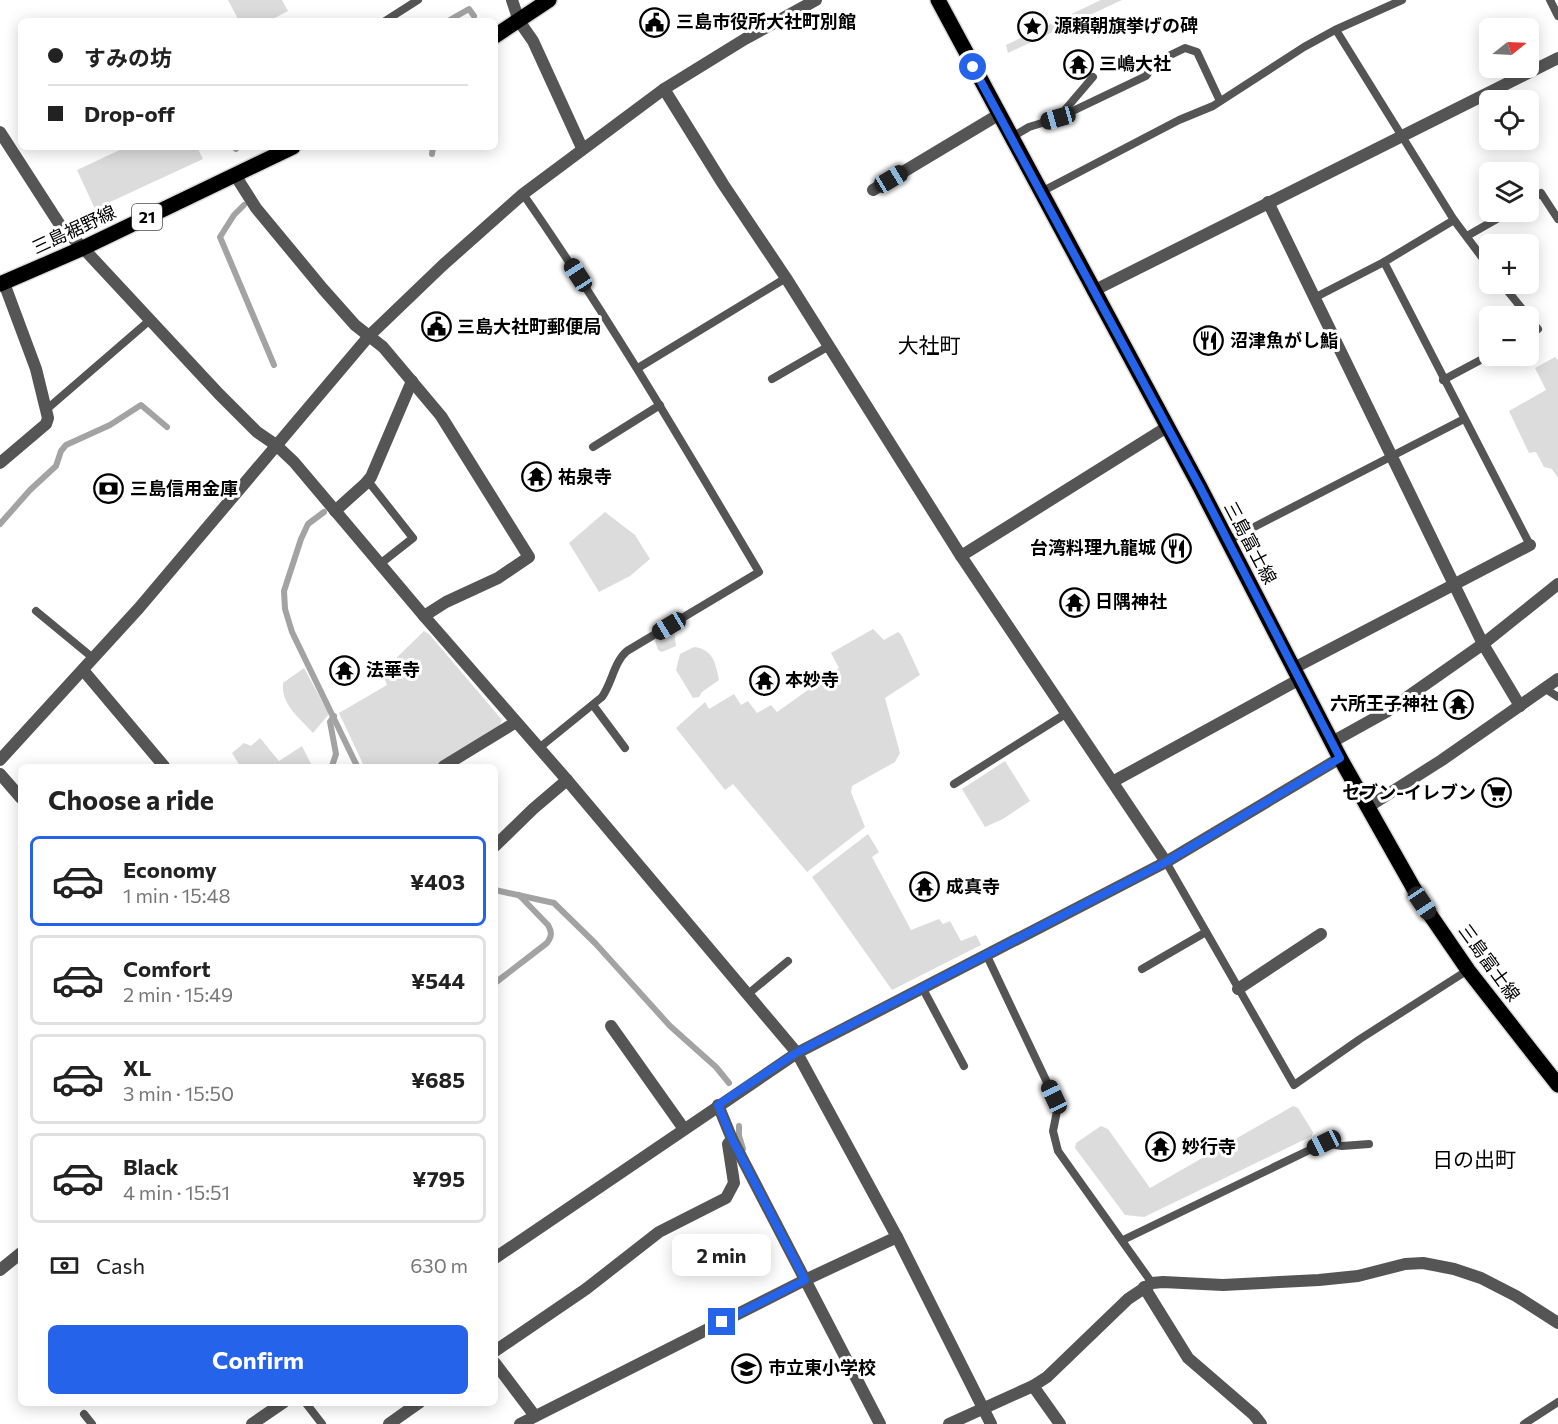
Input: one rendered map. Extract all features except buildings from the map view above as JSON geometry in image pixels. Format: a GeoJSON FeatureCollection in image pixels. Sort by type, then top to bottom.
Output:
{"type":"FeatureCollection","features":[{"type":"Feature","properties":{"kind":"main road"},"geometry":{"type":"LineString","coordinates":[[498,34],[549,0]]}},
{"type":"Feature","properties":{"kind":"main road","name":"三島富士線"},"geometry":{"type":"LineString","coordinates":[[938,0],[1167,427],[1340,758],[1422,903],[1468,970],[1558,1085]]}},
{"type":"Feature","properties":{"kind":"main road","name":"三島裾野線"},"geometry":{"type":"LineString","coordinates":[[2,284],[83,248],[287,150]]}},
{"type":"Feature","properties":{"kind":"street"},"geometry":{"type":"LineString","coordinates":[[512,0],[519,21],[533,41],[582,148]]}},
{"type":"Feature","properties":{"kind":"street"},"geometry":{"type":"LineString","coordinates":[[0,760],[139,609],[369,336],[443,265],[522,194],[664,89],[745,39],[816,0]]}},
{"type":"Feature","properties":{"kind":"street"},"geometry":{"type":"LineString","coordinates":[[1094,291],[1558,58]]}},
{"type":"Feature","properties":{"kind":"street"},"geometry":{"type":"LineString","coordinates":[[664,89],[961,556],[1114,781],[1166,862]]}},
{"type":"Feature","properties":{"kind":"street"},"geometry":{"type":"LineString","coordinates":[[873,190],[998,115]]}},
{"type":"Feature","properties":{"kind":"street"},"geometry":{"type":"LineString","coordinates":[[0,132],[60,225],[257,432],[276,445],[294,462],[567,780],[796,1053],[897,1238],[991,1424]]}},
{"type":"Feature","properties":{"kind":"street"},"geometry":{"type":"LineString","coordinates":[[235,175],[256,207],[323,289],[355,324],[382,347],[441,416],[529,557],[498,578],[446,602],[424,616]]}},
{"type":"Feature","properties":{"kind":"street"},"geometry":{"type":"LineString","coordinates":[[1268,202],[1454,586],[1483,644],[1520,706]]}},
{"type":"Feature","properties":{"kind":"street"},"geometry":{"type":"LineString","coordinates":[[0,463],[46,424],[48,418],[36,369],[2,284]]}},
{"type":"Feature","properties":{"kind":"street"},"geometry":{"type":"LineString","coordinates":[[335,511],[368,481],[385,448],[412,381]]}},
{"type":"Feature","properties":{"kind":"street"},"geometry":{"type":"LineString","coordinates":[[961,556],[1167,427]]}},
{"type":"Feature","properties":{"kind":"street"},"geometry":{"type":"LineString","coordinates":[[1114,781],[1297,674],[1530,545]]}},
{"type":"Feature","properties":{"kind":"street"},"geometry":{"type":"LineString","coordinates":[[1332,742],[1386,712],[1483,644],[1558,584]]}},
{"type":"Feature","properties":{"kind":"street"},"geometry":{"type":"LineString","coordinates":[[83,670],[162,764]]}},
{"type":"Feature","properties":{"kind":"street"},"geometry":{"type":"LineString","coordinates":[[1368,807],[1442,760],[1558,679]]}},
{"type":"Feature","properties":{"kind":"street"},"geometry":{"type":"LineString","coordinates":[[447,764],[516,722]]}},
{"type":"Feature","properties":{"kind":"street"},"geometry":{"type":"LineString","coordinates":[[498,1256],[796,1053],[1166,862],[1340,758]]}},
{"type":"Feature","properties":{"kind":"street"},"geometry":{"type":"LineString","coordinates":[[0,774],[18,795]]}},
{"type":"Feature","properties":{"kind":"street"},"geometry":{"type":"LineString","coordinates":[[498,843],[567,780]]}},
{"type":"Feature","properties":{"kind":"street"},"geometry":{"type":"LineString","coordinates":[[1238,989],[1321,934]]}},
{"type":"Feature","properties":{"kind":"street"},"geometry":{"type":"LineString","coordinates":[[611,1026],[684,1129]]}},
{"type":"Feature","properties":{"kind":"street"},"geometry":{"type":"LineString","coordinates":[[718,1105],[732,1139],[880,1424]]}},
{"type":"Feature","properties":{"kind":"street"},"geometry":{"type":"LineString","coordinates":[[498,1348],[586,1289],[659,1232],[726,1198],[734,1182],[729,1144],[732,1139]]}},
{"type":"Feature","properties":{"kind":"street"},"geometry":{"type":"LineString","coordinates":[[520,1424],[805,1280],[897,1238]]}},
{"type":"Feature","properties":{"kind":"street"},"geometry":{"type":"LineString","coordinates":[[0,1270],[18,1255]]}},
{"type":"Feature","properties":{"kind":"street"},"geometry":{"type":"LineString","coordinates":[[949,1424],[982,1407],[1034,1386],[1060,1366],[1128,1299],[1148,1285],[1164,1282],[1223,1285],[1319,1280],[1358,1276],[1405,1264],[1423,1263],[1454,1269],[1481,1278],[1516,1296],[1558,1323]]}},
{"type":"Feature","properties":{"kind":"street"},"geometry":{"type":"LineString","coordinates":[[1148,1285],[1188,1358],[1254,1415],[1261,1424]]}},
{"type":"Feature","properties":{"kind":"street"},"geometry":{"type":"LineString","coordinates":[[498,1366],[535,1416]]}},
{"type":"Feature","properties":{"kind":"street"},"geometry":{"type":"LineString","coordinates":[[1034,1386],[1060,1424]]}},
{"type":"Feature","properties":{"kind":"street"},"geometry":{"type":"LineString","coordinates":[[252,1424],[278,1406]]}},
{"type":"Feature","properties":{"kind":"street"},"geometry":{"type":"LineString","coordinates":[[389,1424],[414,1406]]}},
{"type":"Feature","properties":{"kind":"lane"},"geometry":{"type":"LineString","coordinates":[[390,18],[418,0]]}},
{"type":"Feature","properties":{"kind":"lane"},"geometry":{"type":"LineString","coordinates":[[1040,193],[1220,101],[1304,47],[1402,0]]}},
{"type":"Feature","properties":{"kind":"lane"},"geometry":{"type":"LineString","coordinates":[[1551,0],[1558,16]]}},
{"type":"Feature","properties":{"kind":"lane"},"geometry":{"type":"LineString","coordinates":[[1336,30],[1454,220],[1479,253]]}},
{"type":"Feature","properties":{"kind":"lane"},"geometry":{"type":"LineString","coordinates":[[1012,137],[1029,127],[1058,118],[1146,76],[1156,62],[1185,48],[1197,52],[1220,101]]}},
{"type":"Feature","properties":{"kind":"lane"},"geometry":{"type":"LineString","coordinates":[[1058,118],[1093,77]]}},
{"type":"Feature","properties":{"kind":"lane"},"geometry":{"type":"LineString","coordinates":[[1539,194],[1541,193],[1558,219]]}},
{"type":"Feature","properties":{"kind":"lane"},"geometry":{"type":"LineString","coordinates":[[522,194],[638,368],[759,572],[627,651],[622,655],[608,688],[592,705],[539,748]]}},
{"type":"Feature","properties":{"kind":"lane"},"geometry":{"type":"LineString","coordinates":[[1314,298],[1384,262],[1454,220]]}},
{"type":"Feature","properties":{"kind":"lane"},"geometry":{"type":"LineString","coordinates":[[1467,236],[1492,222]]}},
{"type":"Feature","properties":{"kind":"lane"},"geometry":{"type":"LineString","coordinates":[[1384,262],[1530,545]]}},
{"type":"Feature","properties":{"kind":"lane"},"geometry":{"type":"LineString","coordinates":[[638,368],[786,278]]}},
{"type":"Feature","properties":{"kind":"lane"},"geometry":{"type":"LineString","coordinates":[[1510,294],[1519,306]]}},
{"type":"Feature","properties":{"kind":"lane"},"geometry":{"type":"LineString","coordinates":[[47,409],[150,320]]}},
{"type":"Feature","properties":{"kind":"lane"},"geometry":{"type":"LineString","coordinates":[[772,379],[829,346]]}},
{"type":"Feature","properties":{"kind":"lane"},"geometry":{"type":"LineString","coordinates":[[1443,380],[1479,361]]}},
{"type":"Feature","properties":{"kind":"lane"},"geometry":{"type":"LineString","coordinates":[[593,447],[660,405]]}},
{"type":"Feature","properties":{"kind":"lane"},"geometry":{"type":"LineString","coordinates":[[1226,541],[1464,419]]}},
{"type":"Feature","properties":{"kind":"lane"},"geometry":{"type":"LineString","coordinates":[[368,481],[413,538],[380,564]]}},
{"type":"Feature","properties":{"kind":"lane"},"geometry":{"type":"LineString","coordinates":[[36,610],[93,658]]}},
{"type":"Feature","properties":{"kind":"lane"},"geometry":{"type":"LineString","coordinates":[[1544,688],[1558,697]]}},
{"type":"Feature","properties":{"kind":"lane"},"geometry":{"type":"LineString","coordinates":[[592,705],[625,748]]}},
{"type":"Feature","properties":{"kind":"lane"},"geometry":{"type":"LineString","coordinates":[[954,784],[1067,713]]}},
{"type":"Feature","properties":{"kind":"lane"},"geometry":{"type":"LineString","coordinates":[[1166,862],[1294,1085],[1360,1039],[1468,970]]}},
{"type":"Feature","properties":{"kind":"lane"},"geometry":{"type":"LineString","coordinates":[[1142,969],[1206,932]]}},
{"type":"Feature","properties":{"kind":"lane"},"geometry":{"type":"LineString","coordinates":[[987,956],[1054,1097],[1057,1111],[1053,1131],[1058,1150],[1123,1240],[1148,1285]]}},
{"type":"Feature","properties":{"kind":"lane"},"geometry":{"type":"LineString","coordinates":[[748,994],[788,961]]}},
{"type":"Feature","properties":{"kind":"lane"},"geometry":{"type":"LineString","coordinates":[[923,989],[964,1066]]}},
{"type":"Feature","properties":{"kind":"lane"},"geometry":{"type":"LineString","coordinates":[[1123,1240],[1324,1143],[1342,1146],[1369,1144]]}},
{"type":"Feature","properties":{"kind":"lane"},"geometry":{"type":"LineString","coordinates":[[1524,1424],[1558,1402]]}},
{"type":"Feature","properties":{"kind":"lane"},"geometry":{"type":"LineString","coordinates":[[308,1406],[322,1424]]}},
{"type":"Feature","properties":{"kind":"lane"},"geometry":{"type":"LineString","coordinates":[[84,1414],[92,1424]]}},
{"type":"Feature","properties":{"kind":"shaded area"},"geometry":{"type":"Polygon","coordinates":[[[228,0],[282,0],[288,11],[275,18],[237,18],[228,0]]]}},
{"type":"Feature","properties":{"kind":"shaded area"},"geometry":{"type":"Polygon","coordinates":[[[1101,0],[1122,0],[1008,53],[1006,45],[1101,0]]]}},
{"type":"Feature","properties":{"kind":"shaded area"},"geometry":{"type":"Polygon","coordinates":[[[120,150],[198,150],[203,159],[95,209],[77,170],[120,150]]]}},
{"type":"Feature","properties":{"kind":"shaded area"},"geometry":{"type":"Polygon","coordinates":[[[1555,357],[1558,360],[1558,478],[1552,469],[1544,467],[1536,452],[1529,453],[1509,411],[1546,390],[1535,368],[1555,357]]]}},
{"type":"Feature","properties":{"kind":"shaded area"},"geometry":{"type":"Polygon","coordinates":[[[605,512],[635,535],[650,559],[630,576],[599,592],[569,543],[605,512]]]}},
{"type":"Feature","properties":{"kind":"shaded area"},"geometry":{"type":"Polygon","coordinates":[[[668,629],[674,631],[676,646],[662,652],[658,650],[655,641],[657,636],[668,629]]]}},
{"type":"Feature","properties":{"kind":"shaded area"},"geometry":{"type":"Polygon","coordinates":[[[873,629],[884,640],[898,632],[920,675],[885,698],[900,753],[895,762],[852,786],[851,792],[865,827],[807,872],[733,784],[725,790],[676,728],[705,702],[709,709],[734,694],[741,705],[748,701],[757,713],[771,705],[777,712],[839,668],[831,653],[873,629]]]}},
{"type":"Feature","properties":{"kind":"shaded area"},"geometry":{"type":"Polygon","coordinates":[[[424,631],[502,720],[499,727],[440,764],[363,764],[339,713],[387,685],[382,672],[424,631]]]}},
{"type":"Feature","properties":{"kind":"shaded area"},"geometry":{"type":"Polygon","coordinates":[[[694,647],[706,651],[713,658],[719,680],[702,692],[699,697],[693,698],[676,670],[680,654],[694,647]]]}},
{"type":"Feature","properties":{"kind":"shaded area"},"geometry":{"type":"Polygon","coordinates":[[[304,668],[329,714],[313,733],[292,710],[283,691],[283,683],[304,668]]]}},
{"type":"Feature","properties":{"kind":"shaded area"},"geometry":{"type":"Polygon","coordinates":[[[260,738],[279,761],[302,746],[311,764],[239,764],[232,753],[244,743],[251,746],[260,738]]]}},
{"type":"Feature","properties":{"kind":"shaded area"},"geometry":{"type":"Polygon","coordinates":[[[1005,761],[1030,801],[1003,819],[985,827],[962,789],[1005,761]]]}},
{"type":"Feature","properties":{"kind":"shaded area"},"geometry":{"type":"Polygon","coordinates":[[[868,834],[879,852],[872,857],[911,930],[939,919],[943,924],[950,921],[961,941],[976,935],[981,945],[892,990],[812,877],[868,834]]]}},
{"type":"Feature","properties":{"kind":"shaded area"},"geometry":{"type":"Polygon","coordinates":[[[1293,1106],[1298,1108],[1313,1132],[1312,1136],[1144,1217],[1125,1215],[1075,1148],[1076,1143],[1101,1126],[1108,1129],[1150,1188],[1293,1106]]]}},
{"type":"Feature","properties":{"kind":"waterway"},"geometry":{"type":"LineString","coordinates":[[453,18],[469,9],[474,16]]}},
{"type":"Feature","properties":{"kind":"waterway"},"geometry":{"type":"LineString","coordinates":[[432,154],[433,150]]}},
{"type":"Feature","properties":{"kind":"waterway"},"geometry":{"type":"LineString","coordinates":[[244,205],[234,215],[220,237],[274,365]]}},
{"type":"Feature","properties":{"kind":"waterway"},"geometry":{"type":"LineString","coordinates":[[0,524],[30,490],[56,466],[61,451],[66,445],[110,425],[141,405],[167,427]]}},
{"type":"Feature","properties":{"kind":"waterway"},"geometry":{"type":"LineString","coordinates":[[324,512],[308,524],[301,539],[284,591],[285,609],[292,632],[356,764]]}},
{"type":"Feature","properties":{"kind":"waterway"},"geometry":{"type":"LineString","coordinates":[[333,764],[336,754],[330,722],[334,716]]}},
{"type":"Feature","properties":{"kind":"waterway"},"geometry":{"type":"LineString","coordinates":[[498,891],[554,903],[595,943],[670,1026],[716,1067],[729,1083]]}},
{"type":"Feature","properties":{"kind":"waterway"},"geometry":{"type":"LineString","coordinates":[[498,981],[547,943],[551,936],[548,925],[519,895]]}},
{"type":"Feature","properties":{"kind":"waterway"},"geometry":{"type":"LineString","coordinates":[[739,1126],[743,1149]]}},
{"type":"Feature","properties":{"kind":"place","name":"三島市役所大社町別館"},"geometry":{"type":"Point","coordinates":[655,22]}},
{"type":"Feature","properties":{"kind":"place","name":"源賴朝旗挙げの碑"},"geometry":{"type":"Point","coordinates":[1033,26]}},
{"type":"Feature","properties":{"kind":"place","name":"三嶋大社"},"geometry":{"type":"Point","coordinates":[1078,64]}},
{"type":"Feature","properties":{"kind":"place","name":"三島大社町郵便局"},"geometry":{"type":"Point","coordinates":[436,327]}},
{"type":"Feature","properties":{"kind":"place","name":"沼津魚がし鮨"},"geometry":{"type":"Point","coordinates":[1209,341]}},
{"type":"Feature","properties":{"kind":"place","name":"祐泉寺"},"geometry":{"type":"Point","coordinates":[537,477]}},
{"type":"Feature","properties":{"kind":"place","name":"三島信用金庫"},"geometry":{"type":"Point","coordinates":[109,489]}},
{"type":"Feature","properties":{"kind":"place","name":"台湾料理九龍城"},"geometry":{"type":"Point","coordinates":[1177,548]}},
{"type":"Feature","properties":{"kind":"place","name":"日隅神社"},"geometry":{"type":"Point","coordinates":[1074,602]}},
{"type":"Feature","properties":{"kind":"place","name":"法華寺"},"geometry":{"type":"Point","coordinates":[345,670]}},
{"type":"Feature","properties":{"kind":"place","name":"本妙寺"},"geometry":{"type":"Point","coordinates":[764,680]}},
{"type":"Feature","properties":{"kind":"place","name":"六所王子神社"},"geometry":{"type":"Point","coordinates":[1459,704]}},
{"type":"Feature","properties":{"kind":"place","name":"セブン-イレブン"},"geometry":{"type":"Point","coordinates":[1497,793]}},
{"type":"Feature","properties":{"kind":"place","name":"成真寺"},"geometry":{"type":"Point","coordinates":[925,887]}},
{"type":"Feature","properties":{"kind":"place","name":"妙行寺"},"geometry":{"type":"Point","coordinates":[1161,1147]}},
{"type":"Feature","properties":{"kind":"place","name":"市立東小学校"},"geometry":{"type":"Point","coordinates":[747,1368]}},
{"type":"Feature","properties":{"kind":"district","name":"大社町"},"geometry":{"type":"Point","coordinates":[929,346]}},
{"type":"Feature","properties":{"kind":"district","name":"日の出町"},"geometry":{"type":"Point","coordinates":[1474,1160]}},
{"type":"Feature","properties":{"kind":"route"},"geometry":{"type":"LineString","coordinates":[[722,1322],[805,1280],[732,1139],[718,1105],[796,1053],[1166,862],[1340,758],[1200,487],[973,67]]}}]}
